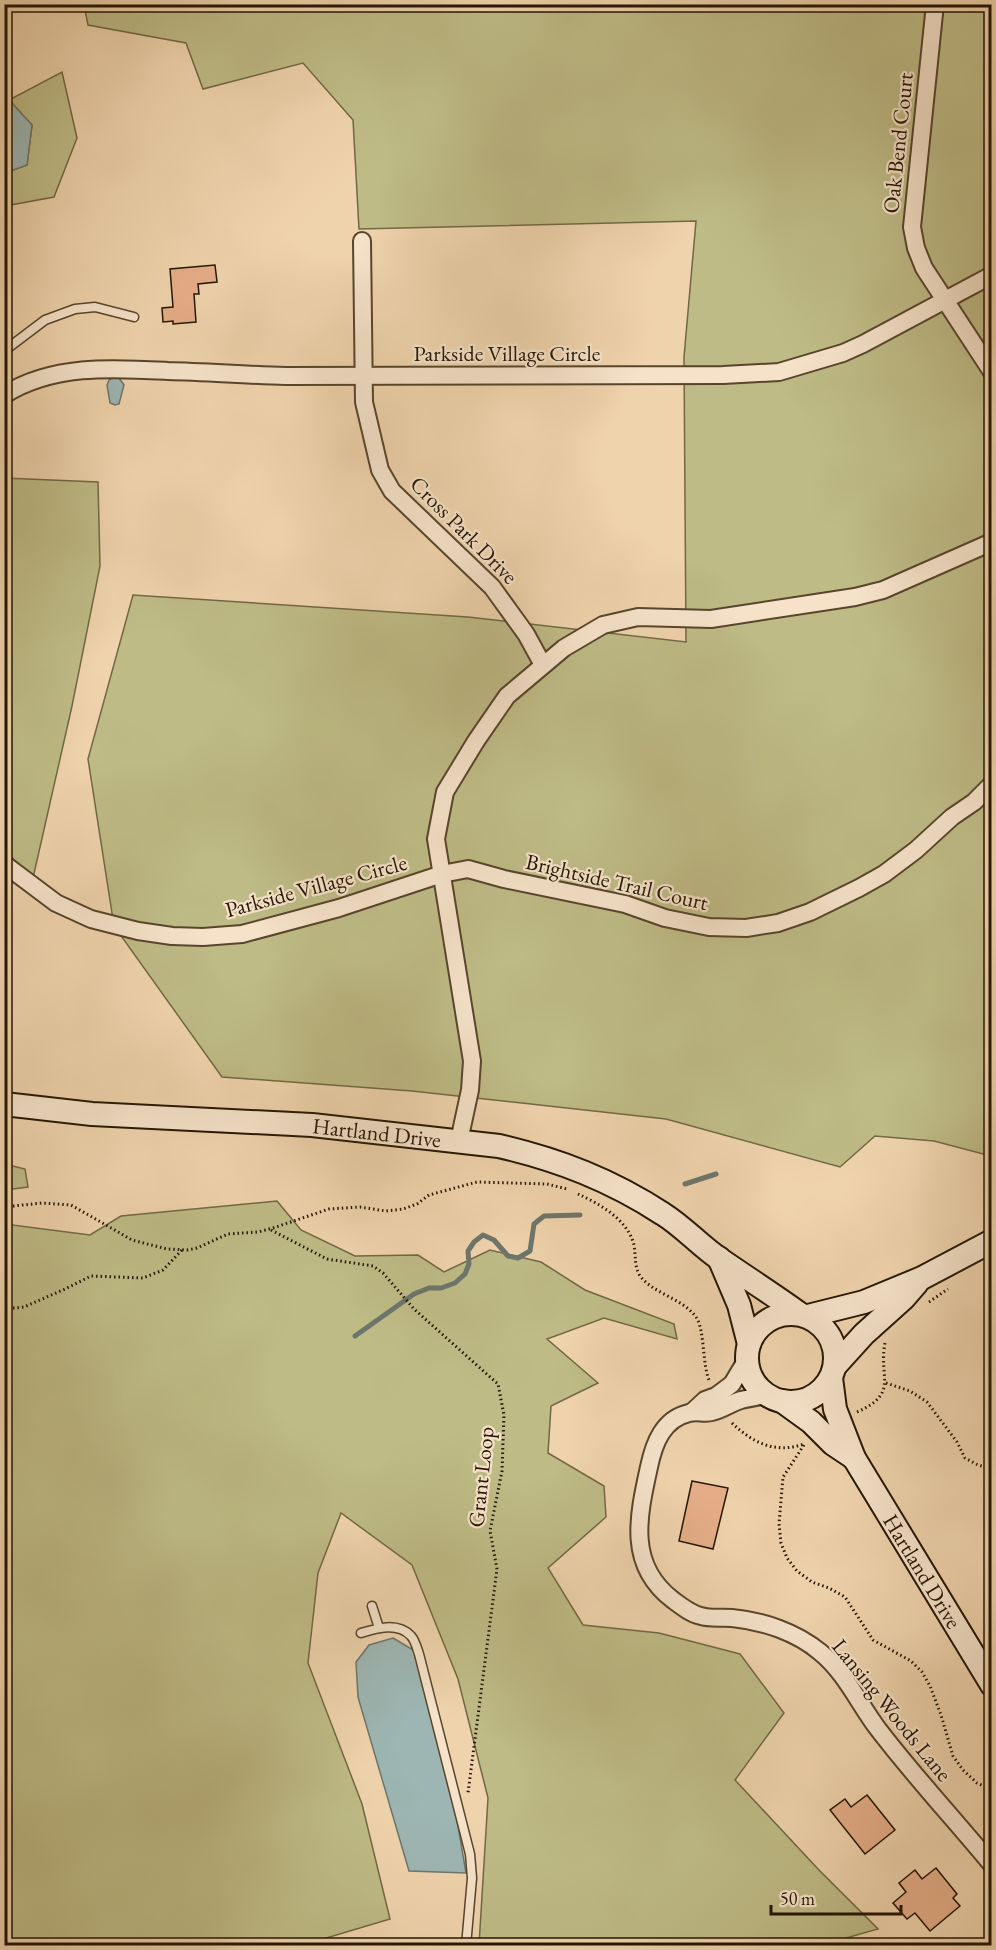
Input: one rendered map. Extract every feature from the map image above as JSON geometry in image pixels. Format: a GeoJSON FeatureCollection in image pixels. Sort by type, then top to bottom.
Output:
{"type":"FeatureCollection","features":[{"type":"Feature","properties":{"kind":"main road","name":"Hartland Drive"},"geometry":{"type":"LineString","coordinates":[[4,1104],[92,1114],[312,1125],[499,1146],[565,1164],[632,1195],[664,1215],[719,1258],[820,1324],[830,1335],[835,1349],[833,1372],[835,1409],[854,1458],[992,1685]]}},
{"type":"Feature","properties":{"kind":"main road"},"geometry":{"type":"LineString","coordinates":[[748,1352],[756,1331],[766,1321],[779,1315],[804,1315],[864,1302],[922,1278],[992,1242]]}},
{"type":"Feature","properties":{"kind":"main road","name":"Hartland Drive"},"geometry":{"type":"LineString","coordinates":[[719,1258],[739,1305],[750,1373],[757,1386],[811,1422],[833,1444],[854,1458]]}},
{"type":"Feature","properties":{"kind":"main road"},"geometry":{"type":"LineString","coordinates":[[775,1398],[796,1402],[811,1398],[823,1390],[833,1372],[864,1334],[904,1298],[922,1278]]}},
{"type":"Feature","properties":{"kind":"street","name":"Oak Bend Court"},"geometry":{"type":"LineString","coordinates":[[935,4],[912,227],[916,248],[924,268],[992,372]]}},
{"type":"Feature","properties":{"kind":"street","name":"Cross Park Drive"},"geometry":{"type":"LineString","coordinates":[[362,241],[366,413],[380,470],[386,482],[402,501],[492,587],[526,634],[543,665]]}},
{"type":"Feature","properties":{"kind":"street","name":"Parkside Village Circle"},"geometry":{"type":"LineString","coordinates":[[4,395],[43,378],[66,372],[119,369],[284,376],[723,375],[779,372],[843,353],[863,344],[992,275]]}},
{"type":"Feature","properties":{"kind":"street","name":"Parkside Village Circle"},"geometry":{"type":"LineString","coordinates":[[459,1141],[470,1090],[472,1061],[436,839],[445,792],[502,704],[521,684],[564,648],[603,625],[638,617],[711,619],[855,597],[883,590],[992,542]]}},
{"type":"Feature","properties":{"kind":"street","name":"Brightside Trail Court"},"geometry":{"type":"LineString","coordinates":[[442,874],[468,869],[529,885],[625,904],[664,918],[709,927],[746,928],[778,923],[828,904],[884,874],[916,850],[952,817],[974,802],[992,784]]}},
{"type":"Feature","properties":{"kind":"street","name":"Parkside Village Circle"},"geometry":{"type":"LineString","coordinates":[[4,864],[56,903],[92,919],[149,933],[202,938],[242,934],[339,908],[442,874]]}},
{"type":"Feature","properties":{"kind":"street","name":"Lansing Woods Lane"},"geometry":{"type":"LineString","coordinates":[[748,1352],[732,1384],[716,1396],[705,1400],[692,1412],[674,1419],[665,1426],[657,1439],[640,1506],[638,1530],[642,1555],[649,1574],[659,1590],[679,1605],[701,1617],[734,1618],[765,1624],[792,1635],[821,1652],[844,1679],[913,1774],[988,1854]]}},
{"type":"Feature","properties":{"kind":"street","name":"Lansing Woods Lane"},"geometry":{"type":"LineString","coordinates":[[692,1412],[710,1413],[740,1401],[775,1398]]}},
{"type":"Feature","properties":{"kind":"lane"},"geometry":{"type":"LineString","coordinates":[[4,351],[45,320],[75,309],[95,307],[134,317]]}},
{"type":"Feature","properties":{"kind":"lane"},"geometry":{"type":"LineString","coordinates":[[372,1606],[379,1628]]}},
{"type":"Feature","properties":{"kind":"lane"},"geometry":{"type":"LineString","coordinates":[[361,1633],[379,1628],[400,1629],[412,1637],[419,1654],[470,1854],[472,1878],[466,1946]]}},
{"type":"Feature","properties":{"kind":"path"},"geometry":{"type":"LineString","coordinates":[[4,1207],[42,1203],[71,1205],[132,1240],[167,1249],[182,1250],[197,1248],[228,1234],[270,1229],[328,1209],[360,1207],[386,1211],[403,1209],[417,1204],[429,1195],[477,1182],[547,1184],[570,1190]]}},
{"type":"Feature","properties":{"kind":"path"},"geometry":{"type":"LineString","coordinates":[[575,1192],[601,1206],[618,1219],[632,1235],[635,1266],[641,1277],[697,1317],[704,1362],[710,1383]]}},
{"type":"Feature","properties":{"kind":"path","name":"Grant Loop"},"geometry":{"type":"LineString","coordinates":[[270,1229],[327,1259],[373,1266],[383,1273],[414,1309],[498,1384],[504,1415],[502,1471],[490,1531],[497,1569],[468,1794]]}},
{"type":"Feature","properties":{"kind":"path"},"geometry":{"type":"LineString","coordinates":[[4,1309],[24,1307],[91,1276],[143,1278],[171,1263],[182,1250]]}},
{"type":"Feature","properties":{"kind":"path"},"geometry":{"type":"LineString","coordinates":[[928,1302],[950,1287]]}},
{"type":"Feature","properties":{"kind":"path"},"geometry":{"type":"LineString","coordinates":[[853,1414],[874,1404],[882,1394],[886,1383],[883,1356],[888,1338]]}},
{"type":"Feature","properties":{"kind":"path"},"geometry":{"type":"LineString","coordinates":[[886,1383],[910,1391],[927,1402],[957,1442],[965,1458],[992,1469]]}},
{"type":"Feature","properties":{"kind":"path"},"geometry":{"type":"LineString","coordinates":[[731,1422],[751,1438],[770,1447],[790,1449],[805,1443]]}},
{"type":"Feature","properties":{"kind":"path"},"geometry":{"type":"LineString","coordinates":[[810,1438],[783,1477],[779,1524],[781,1543],[787,1558],[797,1571],[813,1582],[845,1597],[873,1640],[911,1661],[922,1672],[941,1715],[953,1756],[963,1770],[992,1791]]}},
{"type":"Feature","properties":{"kind":"shaded area"},"geometry":{"type":"Polygon","coordinates":[[[84,5],[991,5],[991,1156],[934,1141],[875,1136],[840,1167],[666,1119],[412,1091],[222,1077],[114,926],[88,759],[133,595],[468,617],[686,642],[684,357],[696,221],[359,229],[353,120],[303,63],[203,89],[186,43],[88,25],[84,5]]]}},
{"type":"Feature","properties":{"kind":"shaded area"},"geometry":{"type":"Polygon","coordinates":[[[62,72],[77,138],[54,197],[5,206],[5,173],[27,165],[32,125],[9,100],[62,72]]]}},
{"type":"Feature","properties":{"kind":"shaded area"},"geometry":{"type":"Polygon","coordinates":[[[4,478],[98,482],[100,566],[72,706],[33,878],[5,851],[4,478]]]}},
{"type":"Feature","properties":{"kind":"shaded area"},"geometry":{"type":"Polygon","coordinates":[[[5,1164],[25,1169],[28,1187],[5,1190],[5,1164]]]}},
{"type":"Feature","properties":{"kind":"shaded area"},"geometry":{"type":"Polygon","coordinates":[[[277,1201],[301,1230],[355,1256],[418,1255],[444,1272],[490,1250],[541,1262],[585,1290],[674,1324],[677,1339],[604,1318],[547,1339],[598,1383],[551,1406],[548,1453],[604,1486],[606,1517],[548,1568],[583,1625],[659,1633],[740,1654],[784,1713],[735,1780],[878,1929],[818,1946],[479,1945],[488,1798],[458,1679],[412,1565],[341,1513],[318,1573],[308,1663],[362,1804],[390,1919],[303,1945],[5,1945],[5,1224],[90,1235],[121,1216],[277,1201]]]}},
{"type":"Feature","properties":{"kind":"water"},"geometry":{"type":"Polygon","coordinates":[[[5,100],[9,100],[32,125],[27,165],[5,173],[5,100]]]}},
{"type":"Feature","properties":{"kind":"water"},"geometry":{"type":"Polygon","coordinates":[[[113,378],[119,378],[124,385],[119,404],[115,405],[110,403],[107,385],[113,378]]]}},
{"type":"Feature","properties":{"kind":"water"},"geometry":{"type":"Polygon","coordinates":[[[393,1638],[415,1651],[457,1820],[466,1873],[409,1871],[358,1697],[356,1662],[369,1645],[393,1638]]]}},
{"type":"Feature","properties":{"kind":"building"},"geometry":{"type":"Polygon","coordinates":[[[215,265],[217,282],[198,284],[199,294],[194,294],[196,322],[173,324],[173,321],[163,322],[162,308],[173,307],[170,269],[215,265]]]}},
{"type":"Feature","properties":{"kind":"building"},"geometry":{"type":"Polygon","coordinates":[[[692,1481],[728,1488],[713,1549],[679,1541],[692,1481]]]}},
{"type":"Feature","properties":{"kind":"building"},"geometry":{"type":"Polygon","coordinates":[[[867,1795],[895,1830],[865,1854],[830,1810],[845,1799],[851,1807],[867,1795]]]}},
{"type":"Feature","properties":{"kind":"building"},"geometry":{"type":"Polygon","coordinates":[[[936,1868],[957,1894],[953,1898],[960,1906],[930,1931],[915,1913],[907,1919],[893,1903],[906,1892],[899,1883],[915,1870],[922,1879],[936,1868]]]}},
{"type":"Feature","properties":{"kind":"waterway"},"geometry":{"type":"LineString","coordinates":[[685,1184],[716,1174]]}},
{"type":"Feature","properties":{"kind":"waterway"},"geometry":{"type":"LineString","coordinates":[[355,1336],[414,1294],[429,1288],[441,1288],[455,1283],[465,1274],[469,1264],[468,1251],[483,1235],[494,1240],[508,1256],[518,1258],[530,1251],[534,1224],[544,1216],[580,1215]]}}]}
